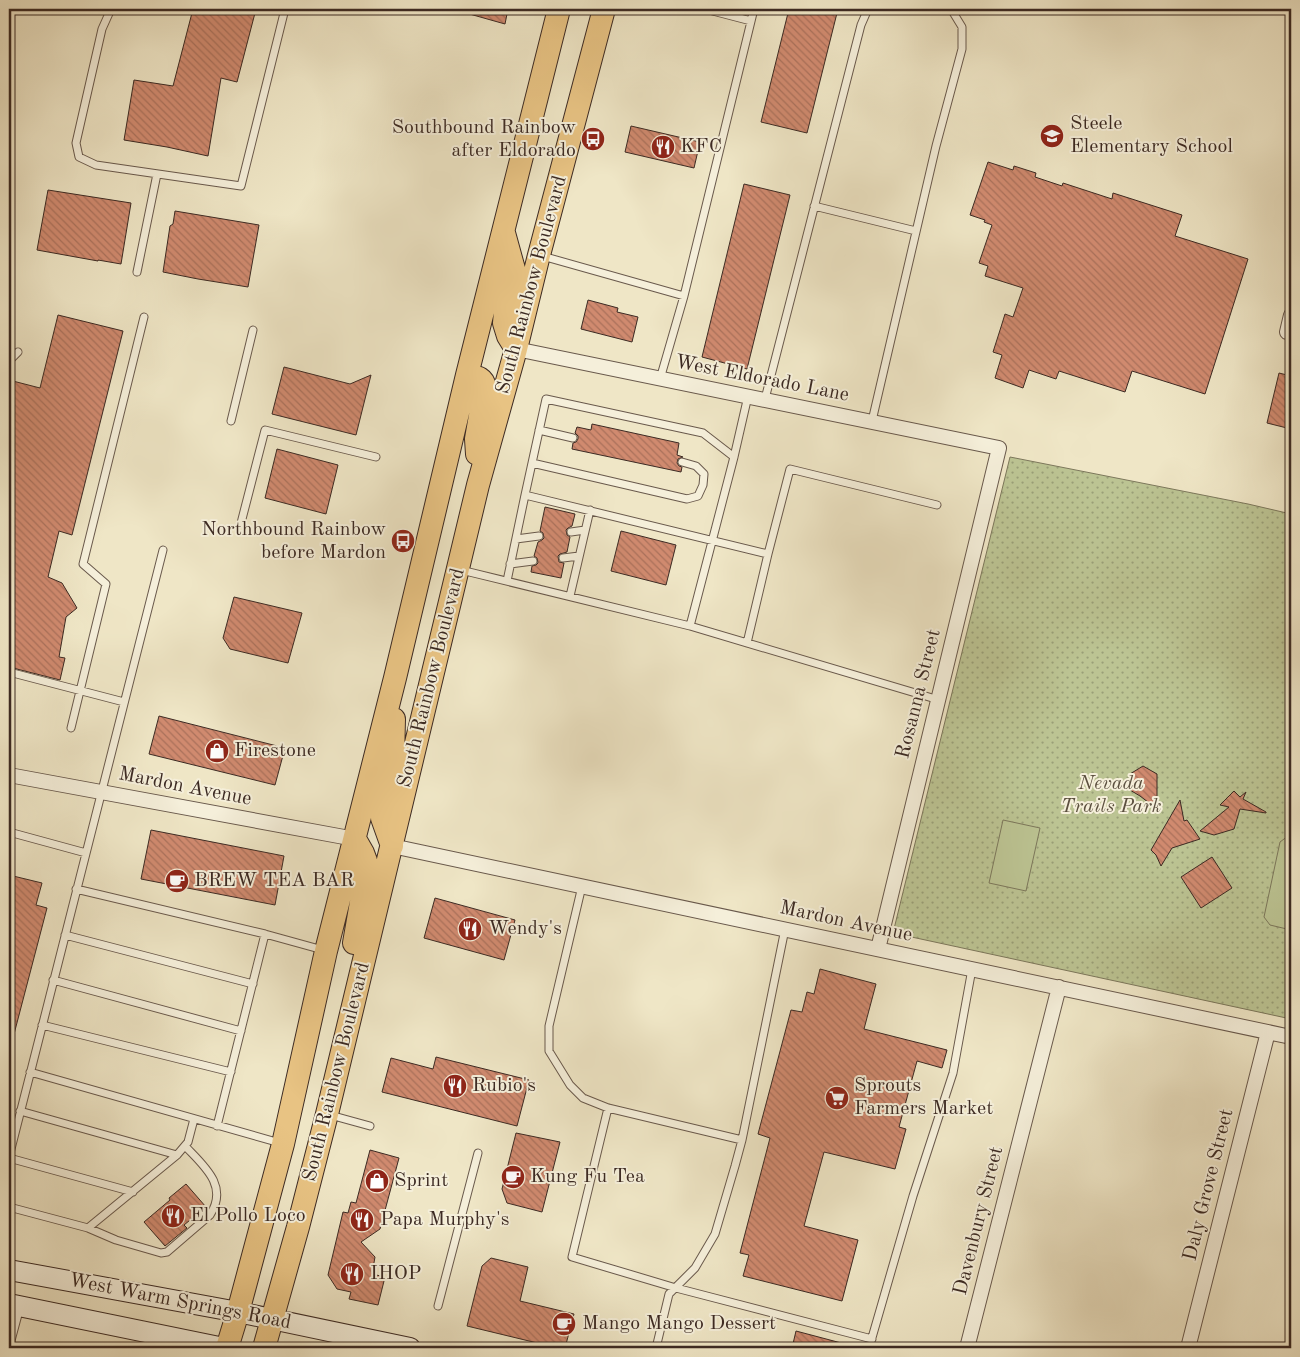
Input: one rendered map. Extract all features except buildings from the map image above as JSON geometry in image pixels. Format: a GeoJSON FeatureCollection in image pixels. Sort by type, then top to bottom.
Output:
{"type":"FeatureCollection","features":[{"type":"Feature","properties":{"kind":"main road","name":"South Rainbow Boulevard"},"geometry":{"type":"LineString","coordinates":[[226,1348],[238,1312],[283,1144],[326,951],[559,9]]}},
{"type":"Feature","properties":{"kind":"main road","name":"South Rainbow Boulevard"},"geometry":{"type":"LineString","coordinates":[[264,1348],[327,1114],[478,485],[516,349],[604,9]]}},
{"type":"Feature","properties":{"kind":"main road"},"geometry":{"type":"LineString","coordinates":[[504,232],[515,273],[504,323],[508,336],[516,349]]}},
{"type":"Feature","properties":{"kind":"main road"},"geometry":{"type":"LineString","coordinates":[[467,375],[480,377],[485,387],[476,439],[478,485]]}},
{"type":"Feature","properties":{"kind":"main road"},"geometry":{"type":"LineString","coordinates":[[392,846],[382,818],[382,810],[394,759],[395,678]]}},
{"type":"Feature","properties":{"kind":"main road"},"geometry":{"type":"LineString","coordinates":[[354,999],[353,944],[366,873],[366,861],[355,839]]}},
{"type":"Feature","properties":{"kind":"main road","name":"West Warm Springs Road"},"geometry":{"type":"LineString","coordinates":[[9,1270],[238,1312],[410,1348]]}},
{"type":"Feature","properties":{"kind":"main road","name":"West Warm Springs Road"},"geometry":{"type":"LineString","coordinates":[[14,1305],[226,1348]]}},
{"type":"Feature","properties":{"kind":"street"},"geometry":{"type":"LineString","coordinates":[[1287,332],[1291,314]]}},
{"type":"Feature","properties":{"kind":"street","name":"West Eldorado Lane"},"geometry":{"type":"LineString","coordinates":[[516,349],[999,448]]}},
{"type":"Feature","properties":{"kind":"street","name":"Rosanna Street"},"geometry":{"type":"LineString","coordinates":[[878,949],[999,448]]}},
{"type":"Feature","properties":{"kind":"street","name":"Mardon Avenue"},"geometry":{"type":"LineString","coordinates":[[9,775],[355,839]]}},
{"type":"Feature","properties":{"kind":"street","name":"Mardon Avenue"},"geometry":{"type":"LineString","coordinates":[[392,846],[1291,1037]]}},
{"type":"Feature","properties":{"kind":"street","name":"Davenbury Street"},"geometry":{"type":"LineString","coordinates":[[967,1348],[1059,987]]}},
{"type":"Feature","properties":{"kind":"street","name":"Daly Grove Street"},"geometry":{"type":"LineString","coordinates":[[1188,1348],[1268,1032]]}},
{"type":"Feature","properties":{"kind":"lane"},"geometry":{"type":"LineString","coordinates":[[111,9],[102,29],[76,143],[79,157],[96,165],[241,186],[285,9]]}},
{"type":"Feature","properties":{"kind":"lane"},"geometry":{"type":"LineString","coordinates":[[704,9],[750,21]]}},
{"type":"Feature","properties":{"kind":"lane"},"geometry":{"type":"LineString","coordinates":[[660,379],[684,296],[754,9]]}},
{"type":"Feature","properties":{"kind":"lane"},"geometry":{"type":"LineString","coordinates":[[765,400],[861,25],[868,9]]}},
{"type":"Feature","properties":{"kind":"lane"},"geometry":{"type":"LineString","coordinates":[[872,421],[936,146],[962,49],[962,27],[951,9]]}},
{"type":"Feature","properties":{"kind":"lane"},"geometry":{"type":"LineString","coordinates":[[137,272],[157,174]]}},
{"type":"Feature","properties":{"kind":"lane"},"geometry":{"type":"LineString","coordinates":[[814,206],[916,231]]}},
{"type":"Feature","properties":{"kind":"lane"},"geometry":{"type":"LineString","coordinates":[[539,255],[684,296]]}},
{"type":"Feature","properties":{"kind":"lane"},"geometry":{"type":"LineString","coordinates":[[71,728],[106,584],[83,564],[144,317]]}},
{"type":"Feature","properties":{"kind":"lane"},"geometry":{"type":"LineString","coordinates":[[231,421],[253,330]]}},
{"type":"Feature","properties":{"kind":"lane"},"geometry":{"type":"LineString","coordinates":[[9,361],[18,352]]}},
{"type":"Feature","properties":{"kind":"lane"},"geometry":{"type":"LineString","coordinates":[[690,626],[748,396]]}},
{"type":"Feature","properties":{"kind":"lane"},"geometry":{"type":"LineString","coordinates":[[507,581],[546,399],[703,433],[734,457]]}},
{"type":"Feature","properties":{"kind":"lane"},"geometry":{"type":"LineString","coordinates":[[241,523],[265,430],[376,457]]}},
{"type":"Feature","properties":{"kind":"lane"},"geometry":{"type":"LineString","coordinates":[[539,430],[573,438]]}},
{"type":"Feature","properties":{"kind":"lane"},"geometry":{"type":"LineString","coordinates":[[532,463],[687,499],[698,496],[703,485],[704,474],[696,466],[682,462]]}},
{"type":"Feature","properties":{"kind":"lane"},"geometry":{"type":"LineString","coordinates":[[747,643],[790,469],[937,505]]}},
{"type":"Feature","properties":{"kind":"lane"},"geometry":{"type":"LineString","coordinates":[[526,495],[768,554]]}},
{"type":"Feature","properties":{"kind":"lane"},"geometry":{"type":"LineString","coordinates":[[570,596],[590,510]]}},
{"type":"Feature","properties":{"kind":"lane"},"geometry":{"type":"LineString","coordinates":[[571,532],[585,530]]}},
{"type":"Feature","properties":{"kind":"lane"},"geometry":{"type":"LineString","coordinates":[[516,539],[539,536]]}},
{"type":"Feature","properties":{"kind":"lane"},"geometry":{"type":"LineString","coordinates":[[133,1192],[9,1158],[163,550]]}},
{"type":"Feature","properties":{"kind":"lane"},"geometry":{"type":"LineString","coordinates":[[563,558],[579,556]]}},
{"type":"Feature","properties":{"kind":"lane"},"geometry":{"type":"LineString","coordinates":[[510,564],[533,561]]}},
{"type":"Feature","properties":{"kind":"lane"},"geometry":{"type":"LineString","coordinates":[[458,570],[690,626],[938,700]]}},
{"type":"Feature","properties":{"kind":"lane"},"geometry":{"type":"LineString","coordinates":[[9,672],[124,702]]}},
{"type":"Feature","properties":{"kind":"lane"},"geometry":{"type":"LineString","coordinates":[[9,832],[86,852]]}},
{"type":"Feature","properties":{"kind":"lane"},"geometry":{"type":"LineString","coordinates":[[582,886],[549,1026],[549,1051],[570,1085],[583,1098],[608,1108],[742,1140]]}},
{"type":"Feature","properties":{"kind":"lane"},"geometry":{"type":"LineString","coordinates":[[76,889],[265,934],[326,951]]}},
{"type":"Feature","properties":{"kind":"lane"},"geometry":{"type":"LineString","coordinates":[[656,1348],[669,1294],[695,1268],[715,1234],[742,1140],[785,929]]}},
{"type":"Feature","properties":{"kind":"lane"},"geometry":{"type":"LineString","coordinates":[[217,1126],[265,934]]}},
{"type":"Feature","properties":{"kind":"lane"},"geometry":{"type":"LineString","coordinates":[[65,935],[253,984]]}},
{"type":"Feature","properties":{"kind":"lane"},"geometry":{"type":"LineString","coordinates":[[869,1348],[913,1196],[953,1073],[972,969]]}},
{"type":"Feature","properties":{"kind":"lane"},"geometry":{"type":"LineString","coordinates":[[53,980],[241,1030]]}},
{"type":"Feature","properties":{"kind":"lane"},"geometry":{"type":"LineString","coordinates":[[42,1025],[231,1072]]}},
{"type":"Feature","properties":{"kind":"lane"},"geometry":{"type":"LineString","coordinates":[[30,1072],[283,1144]]}},
{"type":"Feature","properties":{"kind":"lane"},"geometry":{"type":"LineString","coordinates":[[608,1108],[572,1257],[676,1288],[872,1339]]}},
{"type":"Feature","properties":{"kind":"lane"},"geometry":{"type":"LineString","coordinates":[[20,1111],[177,1155]]}},
{"type":"Feature","properties":{"kind":"lane"},"geometry":{"type":"LineString","coordinates":[[327,1114],[370,1126]]}},
{"type":"Feature","properties":{"kind":"lane"},"geometry":{"type":"LineString","coordinates":[[88,1228],[177,1155],[188,1142],[194,1119]]}},
{"type":"Feature","properties":{"kind":"lane"},"geometry":{"type":"LineString","coordinates":[[9,1207],[88,1228],[124,1243],[162,1253],[167,1252],[210,1215],[217,1199],[217,1188],[213,1178],[184,1146]]}},
{"type":"Feature","properties":{"kind":"lane"},"geometry":{"type":"LineString","coordinates":[[438,1306],[478,1153]]}},
{"type":"Feature","properties":{"kind":"lane"},"geometry":{"type":"LineString","coordinates":[[9,1348],[14,1305]]}},
{"type":"Feature","properties":{"kind":"green space","name":"Nevada Trails Park"},"geometry":{"type":"Polygon","coordinates":[[[1010,457],[1291,514],[1291,1019],[893,933],[1010,457]]]}},
{"type":"Feature","properties":{"kind":"green space"},"geometry":{"type":"Polygon","coordinates":[[[1003,820],[1040,828],[1026,891],[989,883],[1003,820]]]}},
{"type":"Feature","properties":{"kind":"green space"},"geometry":{"type":"Polygon","coordinates":[[[1288,836],[1291,837],[1291,930],[1270,925],[1264,917],[1280,842],[1288,836]]]}},
{"type":"Feature","properties":{"kind":"place","name":"Steele Elementary School"},"geometry":{"type":"Point","coordinates":[1052,136]}},
{"type":"Feature","properties":{"kind":"place","name":"Southbound Rainbow after Eldorado"},"geometry":{"type":"Point","coordinates":[593,139]}},
{"type":"Feature","properties":{"kind":"place","name":"KFC"},"geometry":{"type":"Point","coordinates":[663,147]}},
{"type":"Feature","properties":{"kind":"place","name":"Northbound Rainbow before Mardon"},"geometry":{"type":"Point","coordinates":[403,541]}},
{"type":"Feature","properties":{"kind":"place","name":"Firestone"},"geometry":{"type":"Point","coordinates":[217,751]}},
{"type":"Feature","properties":{"kind":"place","name":"BREW TEA BAR"},"geometry":{"type":"Point","coordinates":[177,881]}},
{"type":"Feature","properties":{"kind":"place","name":"Wendy's"},"geometry":{"type":"Point","coordinates":[470,929]}},
{"type":"Feature","properties":{"kind":"place","name":"Rubio's"},"geometry":{"type":"Point","coordinates":[455,1086]}},
{"type":"Feature","properties":{"kind":"place","name":"Sprouts Farmers Market"},"geometry":{"type":"Point","coordinates":[837,1098]}},
{"type":"Feature","properties":{"kind":"place","name":"Kung Fu Tea"},"geometry":{"type":"Point","coordinates":[513,1177]}},
{"type":"Feature","properties":{"kind":"place","name":"Sprint"},"geometry":{"type":"Point","coordinates":[377,1181]}},
{"type":"Feature","properties":{"kind":"place","name":"El Pollo Loco"},"geometry":{"type":"Point","coordinates":[173,1216]}},
{"type":"Feature","properties":{"kind":"place","name":"Papa Murphy's"},"geometry":{"type":"Point","coordinates":[362,1220]}},
{"type":"Feature","properties":{"kind":"place","name":"IHOP"},"geometry":{"type":"Point","coordinates":[352,1274]}},
{"type":"Feature","properties":{"kind":"place","name":"Mango Mango Dessert"},"geometry":{"type":"Point","coordinates":[564,1324]}}]}
